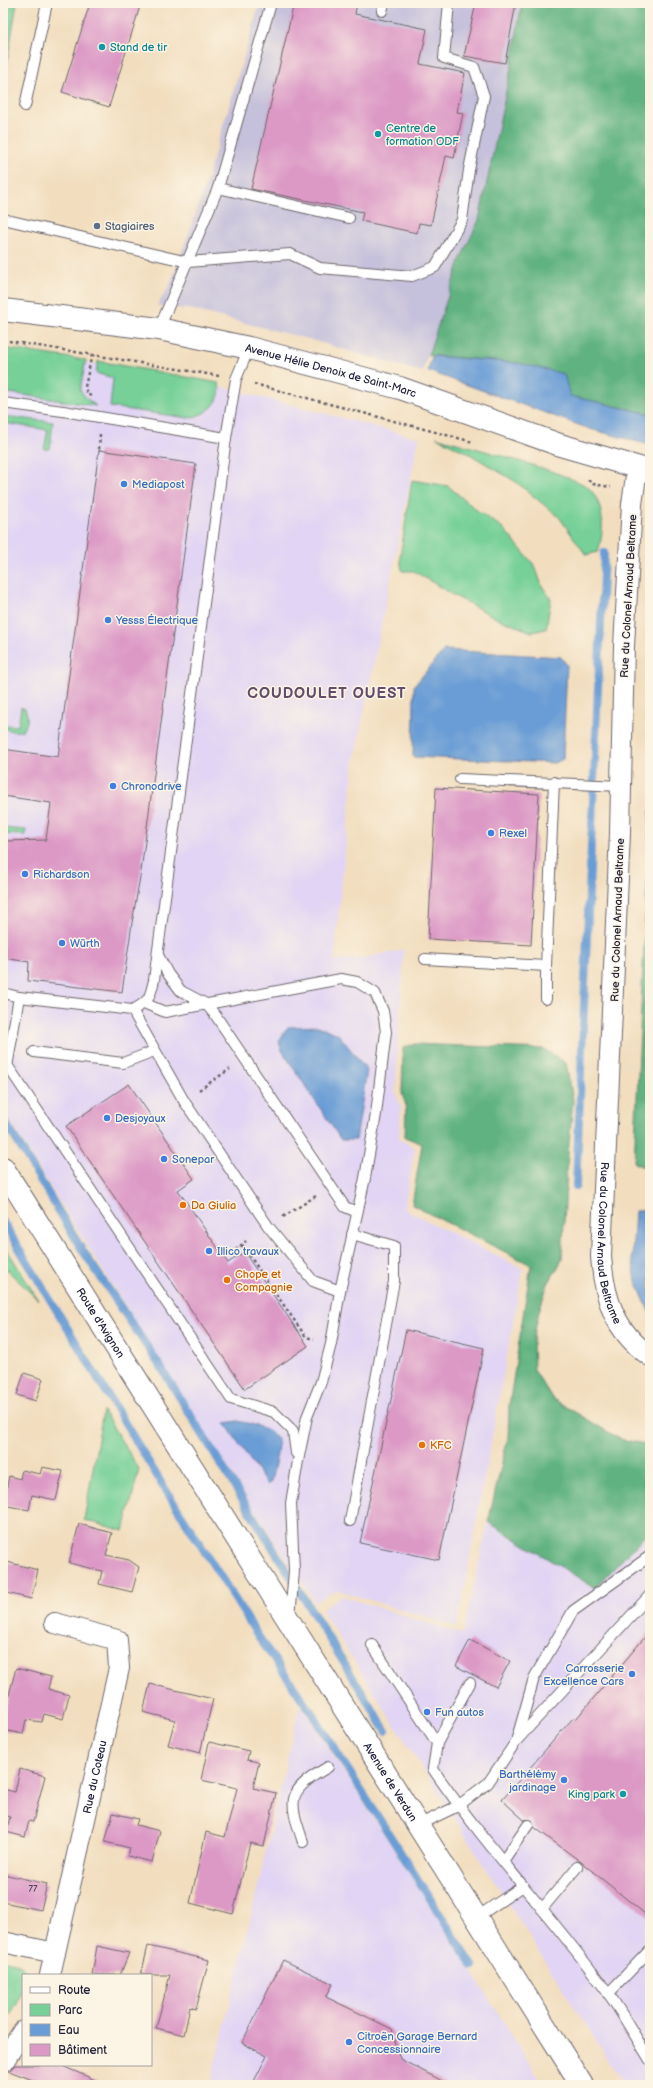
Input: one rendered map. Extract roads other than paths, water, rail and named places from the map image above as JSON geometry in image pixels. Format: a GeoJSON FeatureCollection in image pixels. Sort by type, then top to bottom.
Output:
{"type":"FeatureCollection","features":[{"type":"Feature","properties":{"kind":"main road","name":"Avenue Hélie Denoix de Saint-Marc"},"geometry":{"type":"LineString","coordinates":[[3,310],[159,329],[249,348],[400,388],[553,442],[644,470]]}},
{"type":"Feature","properties":{"kind":"main road","name":"Route d'Avignon"},"geometry":{"type":"LineString","coordinates":[[3,1168],[199,1478]]}},
{"type":"Feature","properties":{"kind":"main road","name":"Avenue de Verdun"},"geometry":{"type":"LineString","coordinates":[[199,1478],[582,2085]]}},
{"type":"Feature","properties":{"kind":"street","name":"Rue du Colonel Arnaud Beltrame"},"geometry":{"type":"LineString","coordinates":[[644,470],[632,504],[624,646],[621,786],[601,1256],[603,1285],[610,1308],[624,1332],[650,1356]]}},
{"type":"Feature","properties":{"kind":"street","name":"Rue du Coteau"},"geometry":{"type":"LineString","coordinates":[[50,1974],[118,1668],[117,1640],[55,1623]]}},
{"type":"Feature","properties":{"kind":"street"},"geometry":{"type":"LineString","coordinates":[[3,1942],[55,1953]]}},
{"type":"Feature","properties":{"kind":"street"},"geometry":{"type":"LineString","coordinates":[[3,2062],[22,2033]]}},
{"type":"Feature","properties":{"kind":"lane"},"geometry":{"type":"LineString","coordinates":[[25,106],[47,3]]}},
{"type":"Feature","properties":{"kind":"lane"},"geometry":{"type":"LineString","coordinates":[[159,329],[218,188],[271,3]]}},
{"type":"Feature","properties":{"kind":"lane"},"geometry":{"type":"LineString","coordinates":[[3,219],[188,262],[290,254],[320,268],[412,276],[435,267],[462,220],[469,170],[484,96],[474,67],[444,58],[449,3]]}},
{"type":"Feature","properties":{"kind":"lane"},"geometry":{"type":"LineString","coordinates":[[218,188],[349,218]]}},
{"type":"Feature","properties":{"kind":"lane"},"geometry":{"type":"LineString","coordinates":[[146,1004],[154,980],[158,955],[226,438],[236,379],[249,348]]}},
{"type":"Feature","properties":{"kind":"lane"},"geometry":{"type":"LineString","coordinates":[[3,403],[63,410],[226,438]]}},
{"type":"Feature","properties":{"kind":"lane"},"geometry":{"type":"LineString","coordinates":[[460,779],[621,786]]}},
{"type":"Feature","properties":{"kind":"lane"},"geometry":{"type":"LineString","coordinates":[[546,1000],[546,966],[554,782]]}},
{"type":"Feature","properties":{"kind":"lane"},"geometry":{"type":"LineString","coordinates":[[158,955],[168,974],[181,990],[206,1004],[345,1207],[357,1212]]}},
{"type":"Feature","properties":{"kind":"lane"},"geometry":{"type":"LineString","coordinates":[[426,959],[546,966]]}},
{"type":"Feature","properties":{"kind":"lane"},"geometry":{"type":"LineString","coordinates":[[3,993],[19,997],[132,1010],[146,1004],[165,1012],[342,979],[357,982],[375,993],[383,1011],[386,1032],[376,1114],[340,1291],[331,1344],[321,1382],[307,1417],[298,1460],[291,1503],[294,1571],[290,1622]]}},
{"type":"Feature","properties":{"kind":"lane"},"geometry":{"type":"LineString","coordinates":[[19,997],[5,1063],[231,1399],[274,1412],[293,1431],[298,1460]]}},
{"type":"Feature","properties":{"kind":"lane"},"geometry":{"type":"LineString","coordinates":[[132,1010],[154,1051],[224,1161],[268,1226],[313,1281],[340,1291]]}},
{"type":"Feature","properties":{"kind":"lane"},"geometry":{"type":"LineString","coordinates":[[34,1052],[122,1063],[154,1051]]}},
{"type":"Feature","properties":{"kind":"lane"},"geometry":{"type":"LineString","coordinates":[[350,1521],[394,1281],[394,1246],[352,1234]]}},
{"type":"Feature","properties":{"kind":"lane"},"geometry":{"type":"LineString","coordinates":[[517,1740],[534,1678],[573,1611],[650,1556]]}},
{"type":"Feature","properties":{"kind":"lane"},"geometry":{"type":"LineString","coordinates":[[418,1824],[458,1806],[488,1783],[517,1740],[650,1594]]}},
{"type":"Feature","properties":{"kind":"lane"},"geometry":{"type":"LineString","coordinates":[[372,1645],[437,1743]]}},
{"type":"Feature","properties":{"kind":"lane"},"geometry":{"type":"LineString","coordinates":[[470,1683],[437,1743],[433,1769],[458,1806],[524,1886],[608,1994],[650,2060]]}},
{"type":"Feature","properties":{"kind":"lane"},"geometry":{"type":"LineString","coordinates":[[303,1842],[292,1810],[294,1796],[305,1780],[328,1767]]}},
{"type":"Feature","properties":{"kind":"lane"},"geometry":{"type":"LineString","coordinates":[[503,1861],[528,1825]]}},
{"type":"Feature","properties":{"kind":"lane"},"geometry":{"type":"LineString","coordinates":[[542,1909],[577,1867]]}},
{"type":"Feature","properties":{"kind":"lane"},"geometry":{"type":"LineString","coordinates":[[476,1917],[524,1886]]}},
{"type":"Feature","properties":{"kind":"lane"},"geometry":{"type":"LineString","coordinates":[[608,1994],[650,1950]]}},
{"type":"Feature","properties":{"kind":"water"},"geometry":{"type":"Polygon","coordinates":[[[432,356],[518,363],[564,374],[570,396],[650,414],[650,445],[590,429],[428,371],[432,356]]]}},
{"type":"Feature","properties":{"kind":"water"},"geometry":{"type":"Polygon","coordinates":[[[444,650],[561,657],[567,665],[563,759],[555,763],[413,757],[414,686],[444,650]]]}},
{"type":"Feature","properties":{"kind":"water"},"geometry":{"type":"Polygon","coordinates":[[[318,1026],[338,1034],[367,1070],[356,1140],[341,1140],[281,1049],[279,1041],[288,1027],[318,1026]]]}},
{"type":"Feature","properties":{"kind":"water"},"geometry":{"type":"Polygon","coordinates":[[[650,1210],[650,1314],[636,1281],[632,1258],[635,1211],[650,1210]]]}},
{"type":"Feature","properties":{"kind":"water"},"geometry":{"type":"Polygon","coordinates":[[[238,1421],[266,1429],[277,1439],[277,1455],[271,1482],[267,1485],[225,1423],[238,1421]]]}},
{"type":"Feature","properties":{"kind":"waterway"},"geometry":{"type":"LineString","coordinates":[[576,1186],[604,553]]}},
{"type":"Feature","properties":{"kind":"waterway"},"geometry":{"type":"LineString","coordinates":[[3,1118],[81,1248],[162,1369],[386,1731]]}},
{"type":"Feature","properties":{"kind":"waterway"},"geometry":{"type":"LineString","coordinates":[[3,1222],[162,1484],[262,1642],[310,1710],[473,1966]]}},
{"type":"Feature","properties":{"kind":"place","name":"Stand de tir"},"geometry":{"type":"Point","coordinates":[102,47]}},
{"type":"Feature","properties":{"kind":"place","name":"Centre de formation ODF"},"geometry":{"type":"Point","coordinates":[378,134]}},
{"type":"Feature","properties":{"kind":"place","name":"Stagiaires"},"geometry":{"type":"Point","coordinates":[97,226]}},
{"type":"Feature","properties":{"kind":"place","name":"Mediapost"},"geometry":{"type":"Point","coordinates":[124,484]}},
{"type":"Feature","properties":{"kind":"place","name":"Yesss Électrique"},"geometry":{"type":"Point","coordinates":[108,620]}},
{"type":"Feature","properties":{"kind":"place","name":"Chronodrive"},"geometry":{"type":"Point","coordinates":[113,786]}},
{"type":"Feature","properties":{"kind":"place","name":"Rexel"},"geometry":{"type":"Point","coordinates":[491,833]}},
{"type":"Feature","properties":{"kind":"place","name":"Richardson"},"geometry":{"type":"Point","coordinates":[25,874]}},
{"type":"Feature","properties":{"kind":"place","name":"Würth"},"geometry":{"type":"Point","coordinates":[62,943]}},
{"type":"Feature","properties":{"kind":"place","name":"Desjoyaux"},"geometry":{"type":"Point","coordinates":[107,1118]}},
{"type":"Feature","properties":{"kind":"place","name":"Sonepar"},"geometry":{"type":"Point","coordinates":[164,1159]}},
{"type":"Feature","properties":{"kind":"place","name":"Da Giulia"},"geometry":{"type":"Point","coordinates":[183,1205]}},
{"type":"Feature","properties":{"kind":"place","name":"Illico travaux"},"geometry":{"type":"Point","coordinates":[209,1251]}},
{"type":"Feature","properties":{"kind":"place","name":"Chope et Compagnie"},"geometry":{"type":"Point","coordinates":[227,1280]}},
{"type":"Feature","properties":{"kind":"place","name":"KFC"},"geometry":{"type":"Point","coordinates":[422,1445]}},
{"type":"Feature","properties":{"kind":"place","name":"Carrosserie Excellence Cars"},"geometry":{"type":"Point","coordinates":[632,1674]}},
{"type":"Feature","properties":{"kind":"place","name":"Fun autos"},"geometry":{"type":"Point","coordinates":[427,1712]}},
{"type":"Feature","properties":{"kind":"place","name":"Barthélémy jardinage"},"geometry":{"type":"Point","coordinates":[564,1780]}},
{"type":"Feature","properties":{"kind":"place","name":"King park"},"geometry":{"type":"Point","coordinates":[623,1794]}},
{"type":"Feature","properties":{"kind":"place","name":"Citroën Garage Bernard Concessionnaire"},"geometry":{"type":"Point","coordinates":[349,2042]}},
{"type":"Feature","properties":{"kind":"district","name":"COUDOULET OUEST"},"geometry":{"type":"Point","coordinates":[327,693]}}]}
